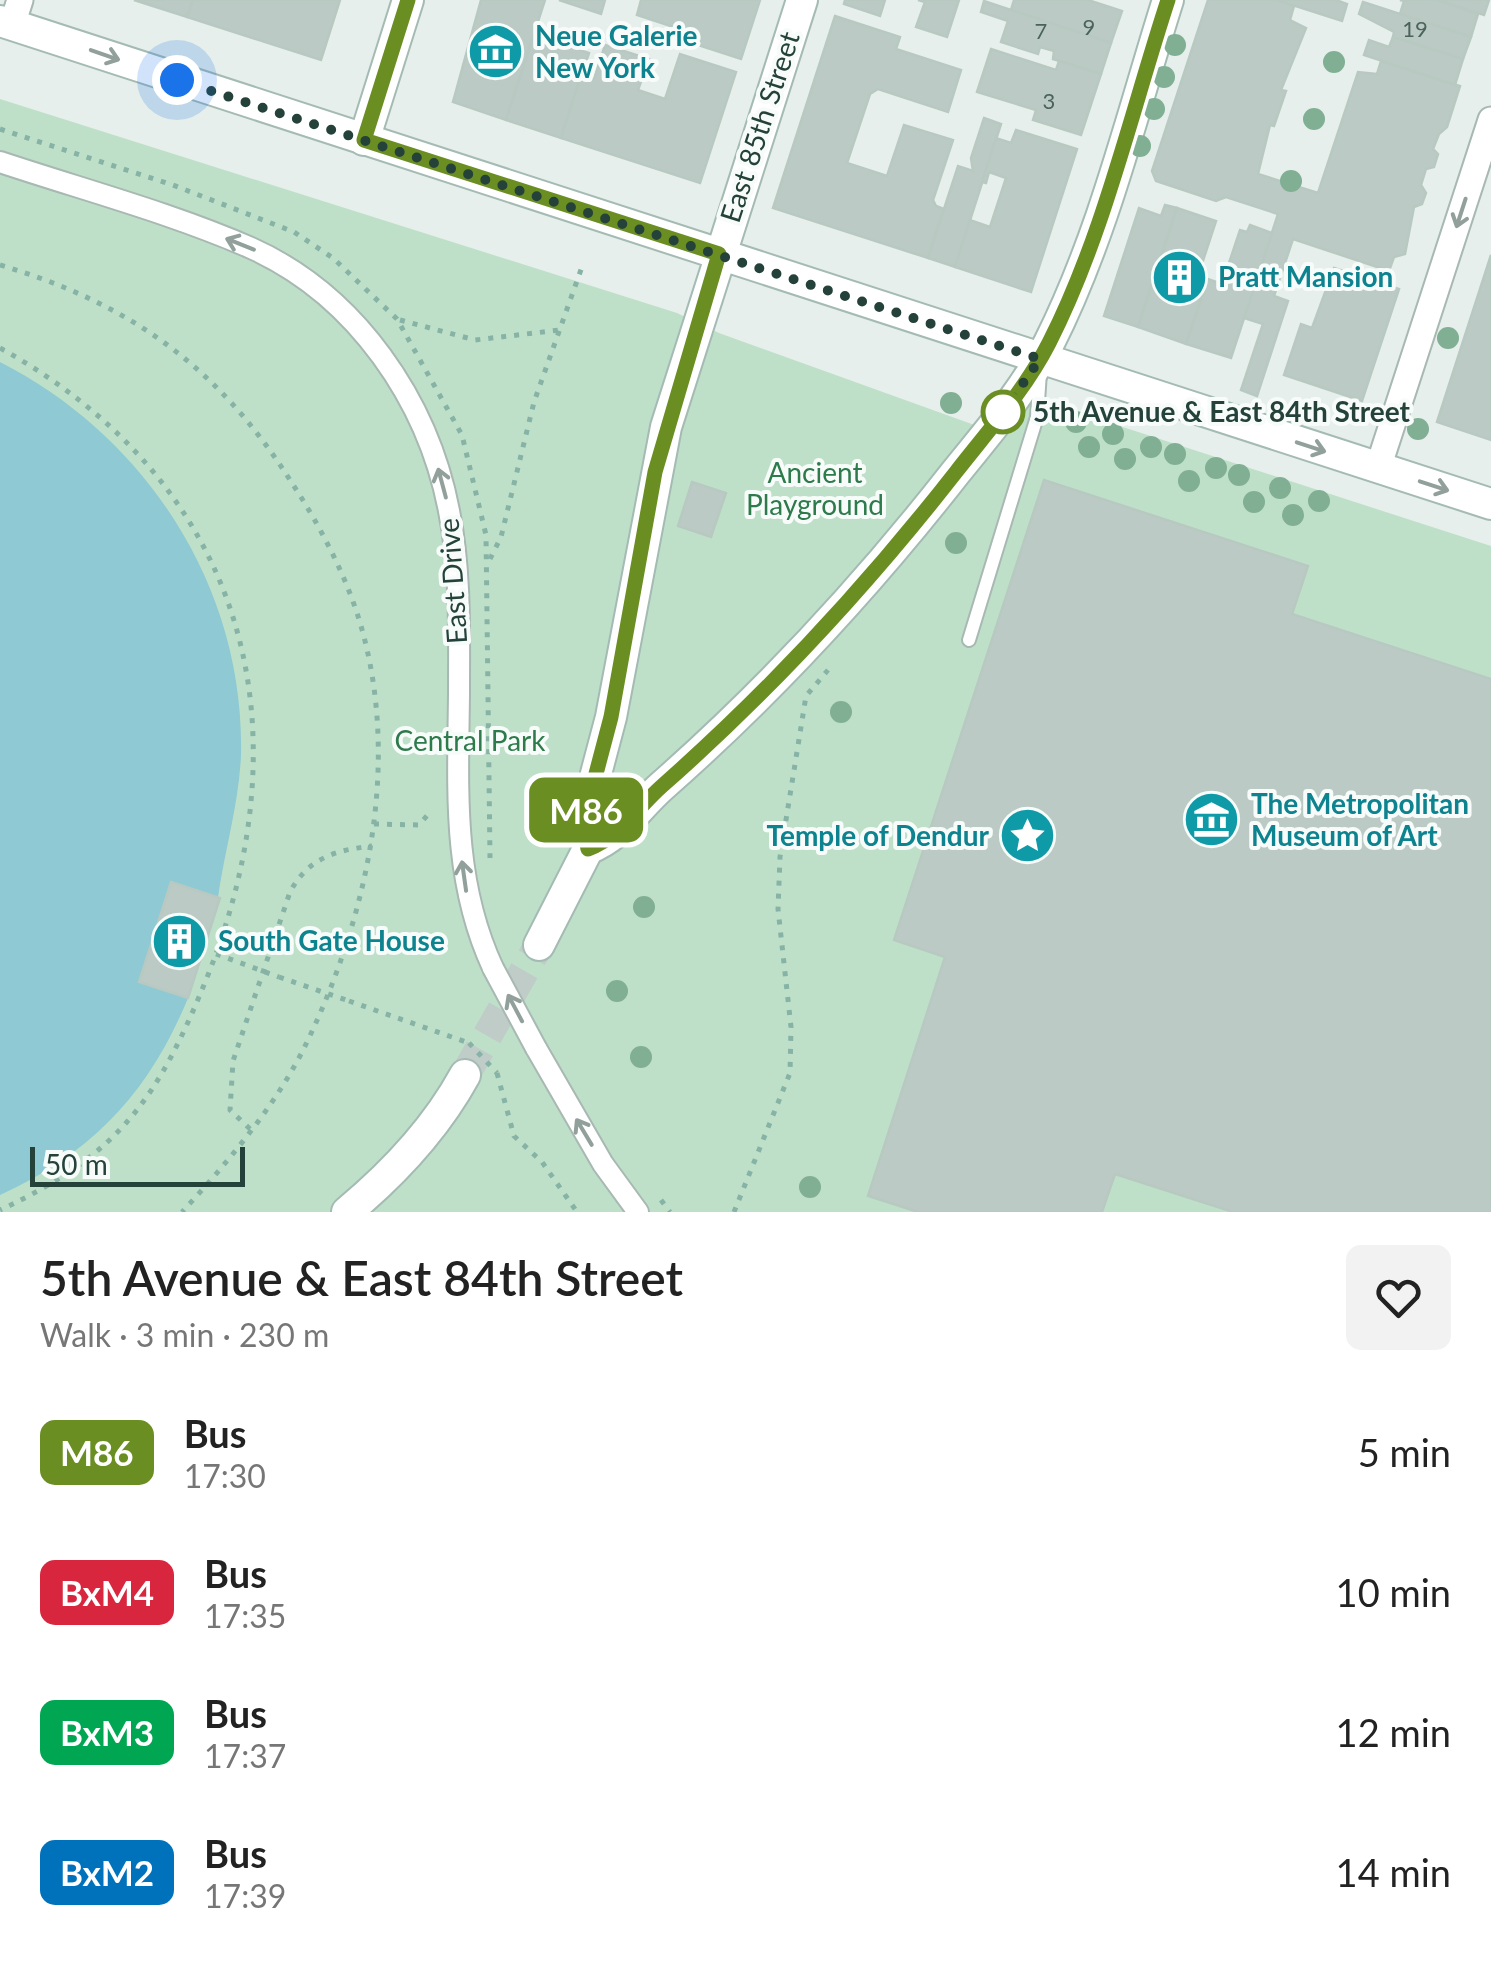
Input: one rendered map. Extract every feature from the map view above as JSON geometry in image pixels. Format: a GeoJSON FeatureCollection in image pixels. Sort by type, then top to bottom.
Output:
{"type":"FeatureCollection","features":[{"type":"Feature","properties":{"kind":"main road"},"geometry":{"type":"LineString","coordinates":[[364,140],[408,0]]}},
{"type":"Feature","properties":{"kind":"main road","name":"East 85th Street"},"geometry":{"type":"LineString","coordinates":[[588,849],[583,823],[611,717],[655,472],[719,254],[802,0]]}},
{"type":"Feature","properties":{"kind":"main road"},"geometry":{"type":"LineString","coordinates":[[540,945],[588,849],[612,840],[658,789],[718,738],[802,656],[910,530],[1040,359],[1078,277],[1168,0]]}},
{"type":"Feature","properties":{"kind":"main road"},"geometry":{"type":"LineString","coordinates":[[11,15],[364,140],[1491,504]]}},
{"type":"Feature","properties":{"kind":"main road"},"geometry":{"type":"LineString","coordinates":[[347,1212],[422,1138],[466,1075]]}},
{"type":"Feature","properties":{"kind":"street"},"geometry":{"type":"LineString","coordinates":[[1378,468],[1491,120]]}},
{"type":"Feature","properties":{"kind":"street","name":"East Drive"},"geometry":{"type":"LineString","coordinates":[[0,162],[202,229],[274,260],[323,293],[349,318],[408,396],[432,450],[454,545],[460,849],[470,913],[536,1048],[603,1164],[638,1212]]}},
{"type":"Feature","properties":{"kind":"lane"},"geometry":{"type":"LineString","coordinates":[[969,640],[1037,417],[1040,359]]}},
{"type":"Feature","properties":{"kind":"path"},"geometry":{"type":"LineString","coordinates":[[0,129],[173,185],[294,232],[334,258],[397,318],[462,435],[489,562],[490,866]]}},
{"type":"Feature","properties":{"kind":"path"},"geometry":{"type":"LineString","coordinates":[[489,562],[501,537],[526,430],[583,264]]}},
{"type":"Feature","properties":{"kind":"path"},"geometry":{"type":"LineString","coordinates":[[0,265],[87,294],[142,324],[232,400],[276,457],[316,520],[364,636],[377,759],[372,846],[354,924],[307,1043],[250,1129],[182,1212]]}},
{"type":"Feature","properties":{"kind":"path"},"geometry":{"type":"LineString","coordinates":[[397,318],[476,340],[560,330]]}},
{"type":"Feature","properties":{"kind":"path"},"geometry":{"type":"LineString","coordinates":[[0,348],[73,391],[136,447],[192,525],[224,594],[251,698],[256,768],[244,866],[216,954],[184,1034],[149,1098],[80,1168],[44,1191],[0,1210]]}},
{"type":"Feature","properties":{"kind":"path"},"geometry":{"type":"LineString","coordinates":[[734,1212],[790,1073],[792,1027],[778,909],[780,856],[806,696],[831,667]]}},
{"type":"Feature","properties":{"kind":"path"},"geometry":{"type":"LineString","coordinates":[[374,824],[419,825],[431,811]]}},
{"type":"Feature","properties":{"kind":"path"},"geometry":{"type":"LineString","coordinates":[[250,1129],[230,1110],[234,1061],[297,878],[323,857],[372,846]]}},
{"type":"Feature","properties":{"kind":"path"},"geometry":{"type":"LineString","coordinates":[[216,954],[469,1043],[497,1073],[514,1136],[542,1162],[577,1212]]}},
{"type":"Feature","properties":{"kind":"path"},"geometry":{"type":"LineString","coordinates":[[658,1196],[670,1212]]}},
{"type":"Feature","properties":{"kind":"green space","name":"Central Park"},"geometry":{"type":"Polygon","coordinates":[[[0,99],[677,313],[719,333],[1005,436],[1033,398],[1491,546],[1491,1212],[0,1212],[0,99]]]}},
{"type":"Feature","properties":{"kind":"water"},"geometry":{"type":"Polygon","coordinates":[[[0,362],[52,393],[100,431],[141,475],[177,524],[205,577],[226,634],[238,693],[241,755],[218,897],[171,882],[139,982],[188,998],[172,1032],[136,1091],[90,1139],[63,1160],[0,1195],[0,362]]]}},
{"type":"Feature","properties":{"kind":"building"},"geometry":{"type":"Polygon","coordinates":[[[134,0],[193,0],[187,17],[134,0]]]}},
{"type":"Feature","properties":{"kind":"building"},"geometry":{"type":"Polygon","coordinates":[[[193,0],[340,0],[321,60],[187,17],[193,0]]]}},
{"type":"Feature","properties":{"kind":"building","name":"Neue Galerie New York"},"geometry":{"type":"Polygon","coordinates":[[[481,0],[545,0],[506,120],[453,102],[481,0]]]}},
{"type":"Feature","properties":{"kind":"building"},"geometry":{"type":"Polygon","coordinates":[[[559,0],[605,0],[601,14],[559,0]]]}},
{"type":"Feature","properties":{"kind":"building"},"geometry":{"type":"Polygon","coordinates":[[[641,0],[760,0],[741,59],[698,45],[701,36],[637,15],[641,0]]]}},
{"type":"Feature","properties":{"kind":"building"},"geometry":{"type":"Polygon","coordinates":[[[845,0],[885,0],[880,16],[844,4],[845,0]]]}},
{"type":"Feature","properties":{"kind":"building"},"geometry":{"type":"Polygon","coordinates":[[[918,0],[959,0],[947,37],[916,27],[925,2],[918,0]]]}},
{"type":"Feature","properties":{"kind":"building"},"geometry":{"type":"Polygon","coordinates":[[[1014,0],[1088,0],[1122,11],[1111,43],[1011,10],[1014,0]]]}},
{"type":"Feature","properties":{"kind":"building"},"geometry":{"type":"Polygon","coordinates":[[[1208,0],[1277,0],[1294,6],[1290,20],[1306,28],[1281,90],[1286,91],[1274,126],[1270,125],[1258,174],[1318,193],[1358,72],[1377,74],[1381,61],[1460,86],[1447,127],[1433,149],[1438,154],[1434,167],[1426,169],[1421,185],[1426,193],[1422,204],[1414,207],[1405,254],[1394,257],[1389,271],[1293,239],[1274,296],[1288,301],[1257,396],[1241,390],[1263,324],[1244,318],[1278,214],[1226,197],[1216,201],[1156,181],[1152,171],[1208,0]]]}},
{"type":"Feature","properties":{"kind":"building"},"geometry":{"type":"Polygon","coordinates":[[[1277,0],[1336,0],[1347,4],[1342,21],[1277,0]]]}},
{"type":"Feature","properties":{"kind":"building"},"geometry":{"type":"Polygon","coordinates":[[[1400,0],[1437,0],[1478,14],[1471,37],[1400,14],[1404,1],[1400,0]]]}},
{"type":"Feature","properties":{"kind":"building"},"geometry":{"type":"Polygon","coordinates":[[[1437,0],[1489,0],[1484,15],[1437,0]]]}},
{"type":"Feature","properties":{"kind":"building"},"geometry":{"type":"Polygon","coordinates":[[[984,1],[1111,43],[1101,74],[1053,59],[1054,51],[1040,47],[1038,54],[1001,42],[1008,21],[981,12],[984,1]]]}},
{"type":"Feature","properties":{"kind":"building"},"geometry":{"type":"Polygon","coordinates":[[[1363,2],[1471,37],[1463,59],[1393,37],[1394,32],[1359,14],[1363,2]]]}},
{"type":"Feature","properties":{"kind":"building"},"geometry":{"type":"Polygon","coordinates":[[[835,16],[900,37],[896,49],[961,70],[948,112],[878,89],[870,94],[847,163],[887,176],[904,125],[953,140],[933,200],[944,209],[928,258],[773,208],[835,16]]]}},
{"type":"Feature","properties":{"kind":"building"},"geometry":{"type":"Polygon","coordinates":[[[534,35],[589,53],[561,138],[506,120],[534,35]]]}},
{"type":"Feature","properties":{"kind":"building"},"geometry":{"type":"Polygon","coordinates":[[[1393,37],[1463,59],[1455,85],[1364,55],[1369,40],[1389,47],[1393,37]]]}},
{"type":"Feature","properties":{"kind":"building"},"geometry":{"type":"Polygon","coordinates":[[[605,45],[649,59],[638,90],[665,99],[680,54],[736,72],[700,183],[561,138],[581,75],[594,79],[605,45]]]}},
{"type":"Feature","properties":{"kind":"building"},"geometry":{"type":"Polygon","coordinates":[[[991,49],[1056,70],[1059,61],[1101,74],[1081,135],[1033,120],[1036,110],[977,92],[991,49]]]}},
{"type":"Feature","properties":{"kind":"building"},"geometry":{"type":"Polygon","coordinates":[[[984,118],[1001,124],[955,267],[928,258],[958,166],[973,171],[971,158],[984,118]]]}},
{"type":"Feature","properties":{"kind":"building"},"geometry":{"type":"Polygon","coordinates":[[[1016,130],[1077,149],[1031,292],[955,267],[970,220],[990,227],[1006,178],[989,172],[986,183],[982,182],[996,138],[1011,143],[1016,130]]]}},
{"type":"Feature","properties":{"kind":"building"},"geometry":{"type":"Polygon","coordinates":[[[1165,205],[1177,208],[1138,327],[1104,316],[1139,208],[1161,216],[1165,205]]]}},
{"type":"Feature","properties":{"kind":"building","name":"Pratt Mansion"},"geometry":{"type":"Polygon","coordinates":[[[1177,208],[1216,221],[1198,276],[1208,279],[1186,344],[1138,327],[1177,208]]]}},
{"type":"Feature","properties":{"kind":"building"},"geometry":{"type":"Polygon","coordinates":[[[1250,225],[1272,233],[1231,358],[1186,344],[1208,279],[1222,284],[1240,230],[1247,232],[1250,225]]]}},
{"type":"Feature","properties":{"kind":"building"},"geometry":{"type":"Polygon","coordinates":[[[1491,255],[1491,440],[1437,422],[1491,255]]]}},
{"type":"Feature","properties":{"kind":"building"},"geometry":{"type":"Polygon","coordinates":[[[1334,268],[1399,289],[1362,401],[1284,375],[1301,324],[1312,328],[1334,268]]]}},
{"type":"Feature","properties":{"kind":"building","name":"The Metropolitan Museum of Art"},"geometry":{"type":"Polygon","coordinates":[[[1044,480],[1308,566],[1292,614],[1491,679],[1491,1212],[1233,1212],[1115,1174],[1102,1212],[918,1212],[868,1196],[945,957],[894,940],[1044,480]]]}},
{"type":"Feature","properties":{"kind":"building"},"geometry":{"type":"Polygon","coordinates":[[[692,482],[726,493],[711,537],[678,526],[692,482]]]}},
{"type":"Feature","properties":{"kind":"building","name":"South Gate House"},"geometry":{"type":"Polygon","coordinates":[[[171,882],[220,898],[188,998],[139,982],[171,882]]]}},
{"type":"Feature","properties":{"kind":"tunnel"},"geometry":{"type":"LineString","coordinates":[[465,1075],[539,945]]}},
{"type":"Feature","properties":{"kind":"bus line","name":"M86"},"geometry":{"type":"LineString","coordinates":[[408,0],[364,140],[719,254],[655,472],[611,717],[583,823],[588,849],[612,840],[658,789],[718,738],[802,656],[910,530],[1025,382],[1049,342],[1078,277],[1168,0]]}},
{"type":"Feature","properties":{"kind":"place","name":"Neue Galerie New York"},"geometry":{"type":"Point","coordinates":[496,52]}},
{"type":"Feature","properties":{"kind":"place","name":"Pratt Mansion"},"geometry":{"type":"Point","coordinates":[1179,277]}},
{"type":"Feature","properties":{"kind":"place","name":"5th Avenue & East 84th Street"},"geometry":{"type":"Point","coordinates":[1003,412]}},
{"type":"Feature","properties":{"kind":"place","name":"The Metropolitan Museum of Art"},"geometry":{"type":"Point","coordinates":[1212,820]}},
{"type":"Feature","properties":{"kind":"place","name":"Temple of Dendur"},"geometry":{"type":"Point","coordinates":[1028,836]}},
{"type":"Feature","properties":{"kind":"place","name":"South Gate House"},"geometry":{"type":"Point","coordinates":[179,941]}},
{"type":"Feature","properties":{"kind":"route"},"geometry":{"type":"LineString","coordinates":[[177,80],[1040,359],[1003,412]]}},
{"type":"Feature","properties":{"kind":"park label","name":"Ancient Playground"},"geometry":{"type":"Point","coordinates":[815,489]}}]}
